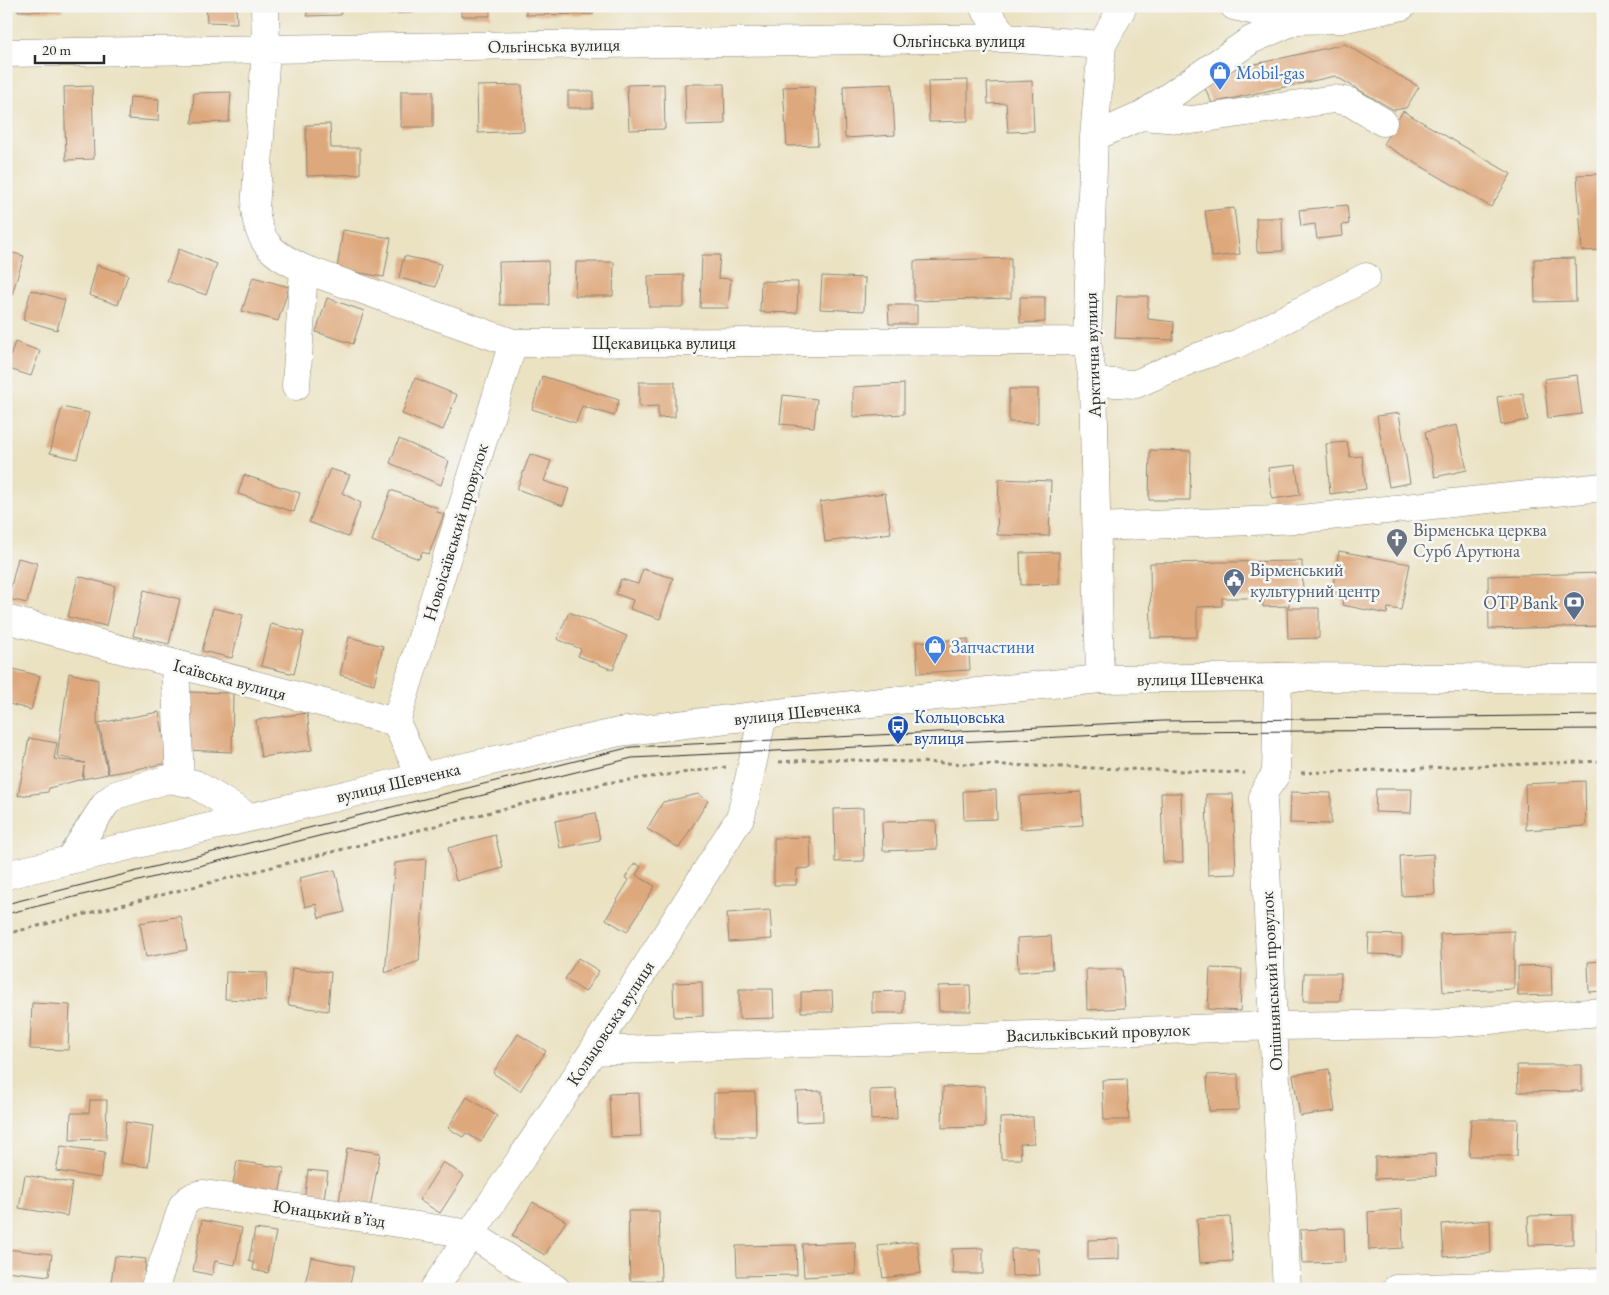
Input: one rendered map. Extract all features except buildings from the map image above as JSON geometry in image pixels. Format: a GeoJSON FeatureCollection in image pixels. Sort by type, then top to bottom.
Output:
{"type":"FeatureCollection","features":[{"type":"Feature","properties":{"kind":"street"},"geometry":{"type":"LineString","coordinates":[[265,6],[266,50]]}},
{"type":"Feature","properties":{"kind":"street"},"geometry":{"type":"LineString","coordinates":[[983,6],[1005,38]]}},
{"type":"Feature","properties":{"kind":"street","name":"Арктична вулиця"},"geometry":{"type":"LineString","coordinates":[[1100,679],[1093,382],[1087,341],[1094,137],[1102,45],[1123,6]]}},
{"type":"Feature","properties":{"kind":"street"},"geometry":{"type":"LineString","coordinates":[[1234,6],[1296,20],[1341,19],[1402,6]]}},
{"type":"Feature","properties":{"kind":"street"},"geometry":{"type":"LineString","coordinates":[[1094,137],[1141,116],[1251,40],[1296,20]]}},
{"type":"Feature","properties":{"kind":"street","name":"Ольгінська вулиця"},"geometry":{"type":"LineString","coordinates":[[6,53],[1005,38],[1102,45]]}},
{"type":"Feature","properties":{"kind":"street","name":"Щекавицька вулиця"},"geometry":{"type":"LineString","coordinates":[[266,50],[254,209],[257,226],[263,240],[274,252],[304,269],[513,343],[1087,341]]}},
{"type":"Feature","properties":{"kind":"street"},"geometry":{"type":"LineString","coordinates":[[1141,116],[1192,120],[1334,99],[1350,102],[1383,122]]}},
{"type":"Feature","properties":{"kind":"street"},"geometry":{"type":"LineString","coordinates":[[296,386],[304,269]]}},
{"type":"Feature","properties":{"kind":"street"},"geometry":{"type":"LineString","coordinates":[[1093,382],[1136,384],[1192,359],[1239,343],[1366,277]]}},
{"type":"Feature","properties":{"kind":"street","name":"Новоісаївський провулок"},"geometry":{"type":"LineString","coordinates":[[396,722],[513,343]]}},
{"type":"Feature","properties":{"kind":"street"},"geometry":{"type":"LineString","coordinates":[[1097,527],[1301,519],[1603,487]]}},
{"type":"Feature","properties":{"kind":"street","name":"Ісаївська вулиця"},"geometry":{"type":"LineString","coordinates":[[6,619],[396,722]]}},
{"type":"Feature","properties":{"kind":"street"},"geometry":{"type":"LineString","coordinates":[[175,664],[180,781]]}},
{"type":"Feature","properties":{"kind":"street","name":"Опішнянський провулок"},"geometry":{"type":"LineString","coordinates":[[1278,678],[1276,774],[1265,790],[1263,798],[1287,1289]]}},
{"type":"Feature","properties":{"kind":"street","name":"вулиця Шевченка"},"geometry":{"type":"LineString","coordinates":[[6,875],[421,776],[619,732],[1100,679],[1603,678]]}},
{"type":"Feature","properties":{"kind":"street","name":"Кольцовська вулиця"},"geometry":{"type":"LineString","coordinates":[[434,1289],[593,1051],[741,816],[763,715]]}},
{"type":"Feature","properties":{"kind":"street"},"geometry":{"type":"LineString","coordinates":[[396,722],[421,776]]}},
{"type":"Feature","properties":{"kind":"street"},"geometry":{"type":"LineString","coordinates":[[69,860],[106,803],[116,795],[168,779],[195,784],[249,817]]}},
{"type":"Feature","properties":{"kind":"street"},"geometry":{"type":"LineString","coordinates":[[6,875],[6,883]]}},
{"type":"Feature","properties":{"kind":"street","name":"Васильківський провулок"},"geometry":{"type":"LineString","coordinates":[[593,1051],[1273,1026],[1434,1024],[1603,1012]]}},
{"type":"Feature","properties":{"kind":"street","name":"Юнацький в’їзд"},"geometry":{"type":"LineString","coordinates":[[154,1289],[179,1213],[188,1199],[196,1195],[204,1194],[471,1234]]}},
{"type":"Feature","properties":{"kind":"street"},"geometry":{"type":"LineString","coordinates":[[471,1234],[556,1289]]}},
{"type":"Feature","properties":{"kind":"street"},"geometry":{"type":"LineString","coordinates":[[1396,1289],[1603,1282]]}},
{"type":"Feature","properties":{"kind":"path"},"geometry":{"type":"LineString","coordinates":[[6,934],[606,783],[752,764],[823,759],[1276,774],[1603,762]]}},
{"type":"Feature","properties":{"kind":"tram line"},"geometry":{"type":"LineString","coordinates":[[6,904],[631,747],[1163,721],[1603,715]]}},
{"type":"Feature","properties":{"kind":"tram line"},"geometry":{"type":"LineString","coordinates":[[6,914],[632,758],[1163,732],[1603,729]]}},
{"type":"Feature","properties":{"kind":"place","name":"Mobil-gas"},"geometry":{"type":"Point","coordinates":[1220,91]}},
{"type":"Feature","properties":{"kind":"place","name":"Вірменська церква Сурб Арутюна"},"geometry":{"type":"Point","coordinates":[1397,558]}},
{"type":"Feature","properties":{"kind":"place","name":"Вірменський культурний центр"},"geometry":{"type":"Point","coordinates":[1234,598]}},
{"type":"Feature","properties":{"kind":"place","name":"OTP Bank"},"geometry":{"type":"Point","coordinates":[1574,621]}},
{"type":"Feature","properties":{"kind":"place","name":"Запчастини"},"geometry":{"type":"Point","coordinates":[935,665]}},
{"type":"Feature","properties":{"kind":"place","name":"Кольцовська вулиця"},"geometry":{"type":"Point","coordinates":[898,745]}}]}
